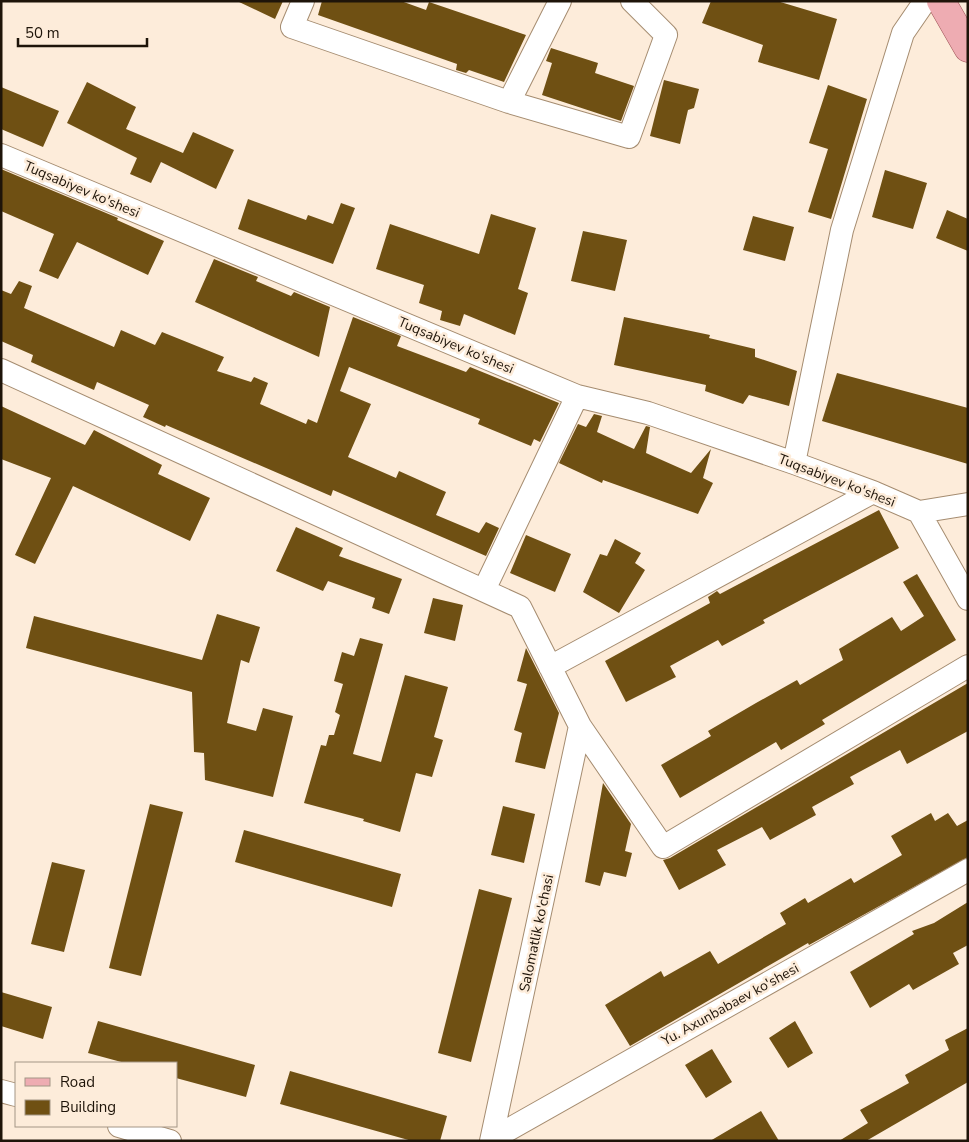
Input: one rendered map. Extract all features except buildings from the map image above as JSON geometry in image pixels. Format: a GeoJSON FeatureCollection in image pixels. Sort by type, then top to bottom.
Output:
{"type":"FeatureCollection","features":[{"type":"Feature","properties":{"kind":"main road"},"geometry":{"type":"LineString","coordinates":[[939,2],[968,48]]}},
{"type":"Feature","properties":{"kind":"street"},"geometry":{"type":"LineString","coordinates":[[302,1],[292,27],[509,102],[629,137],[666,35],[632,1]]}},
{"type":"Feature","properties":{"kind":"street"},"geometry":{"type":"LineString","coordinates":[[509,102],[560,1]]}},
{"type":"Feature","properties":{"kind":"street"},"geometry":{"type":"LineString","coordinates":[[794,462],[842,230],[903,34],[939,2]]}},
{"type":"Feature","properties":{"kind":"street","name":"Tuqsabiyev ko'shesi"},"geometry":{"type":"LineString","coordinates":[[1,155],[577,396],[648,413],[794,462],[919,512]]}},
{"type":"Feature","properties":{"kind":"street"},"geometry":{"type":"LineString","coordinates":[[1,370],[520,607],[580,726],[663,847],[968,666]]}},
{"type":"Feature","properties":{"kind":"street"},"geometry":{"type":"LineString","coordinates":[[484,590],[577,396]]}},
{"type":"Feature","properties":{"kind":"street"},"geometry":{"type":"LineString","coordinates":[[550,666],[873,492]]}},
{"type":"Feature","properties":{"kind":"street"},"geometry":{"type":"LineString","coordinates":[[968,504],[919,512],[968,600]]}},
{"type":"Feature","properties":{"kind":"street","name":"Salomatlik ko'chasi"},"geometry":{"type":"LineString","coordinates":[[492,1140],[580,726]]}},
{"type":"Feature","properties":{"kind":"street","name":"Yu. Axunbabaev ko'shesi"},"geometry":{"type":"LineString","coordinates":[[492,1140],[968,870]]}},
{"type":"Feature","properties":{"kind":"street"},"geometry":{"type":"LineString","coordinates":[[1,1091],[15,1095]]}},
{"type":"Feature","properties":{"kind":"street"},"geometry":{"type":"LineString","coordinates":[[122,1127],[140,1136],[170,1141]]}}]}
